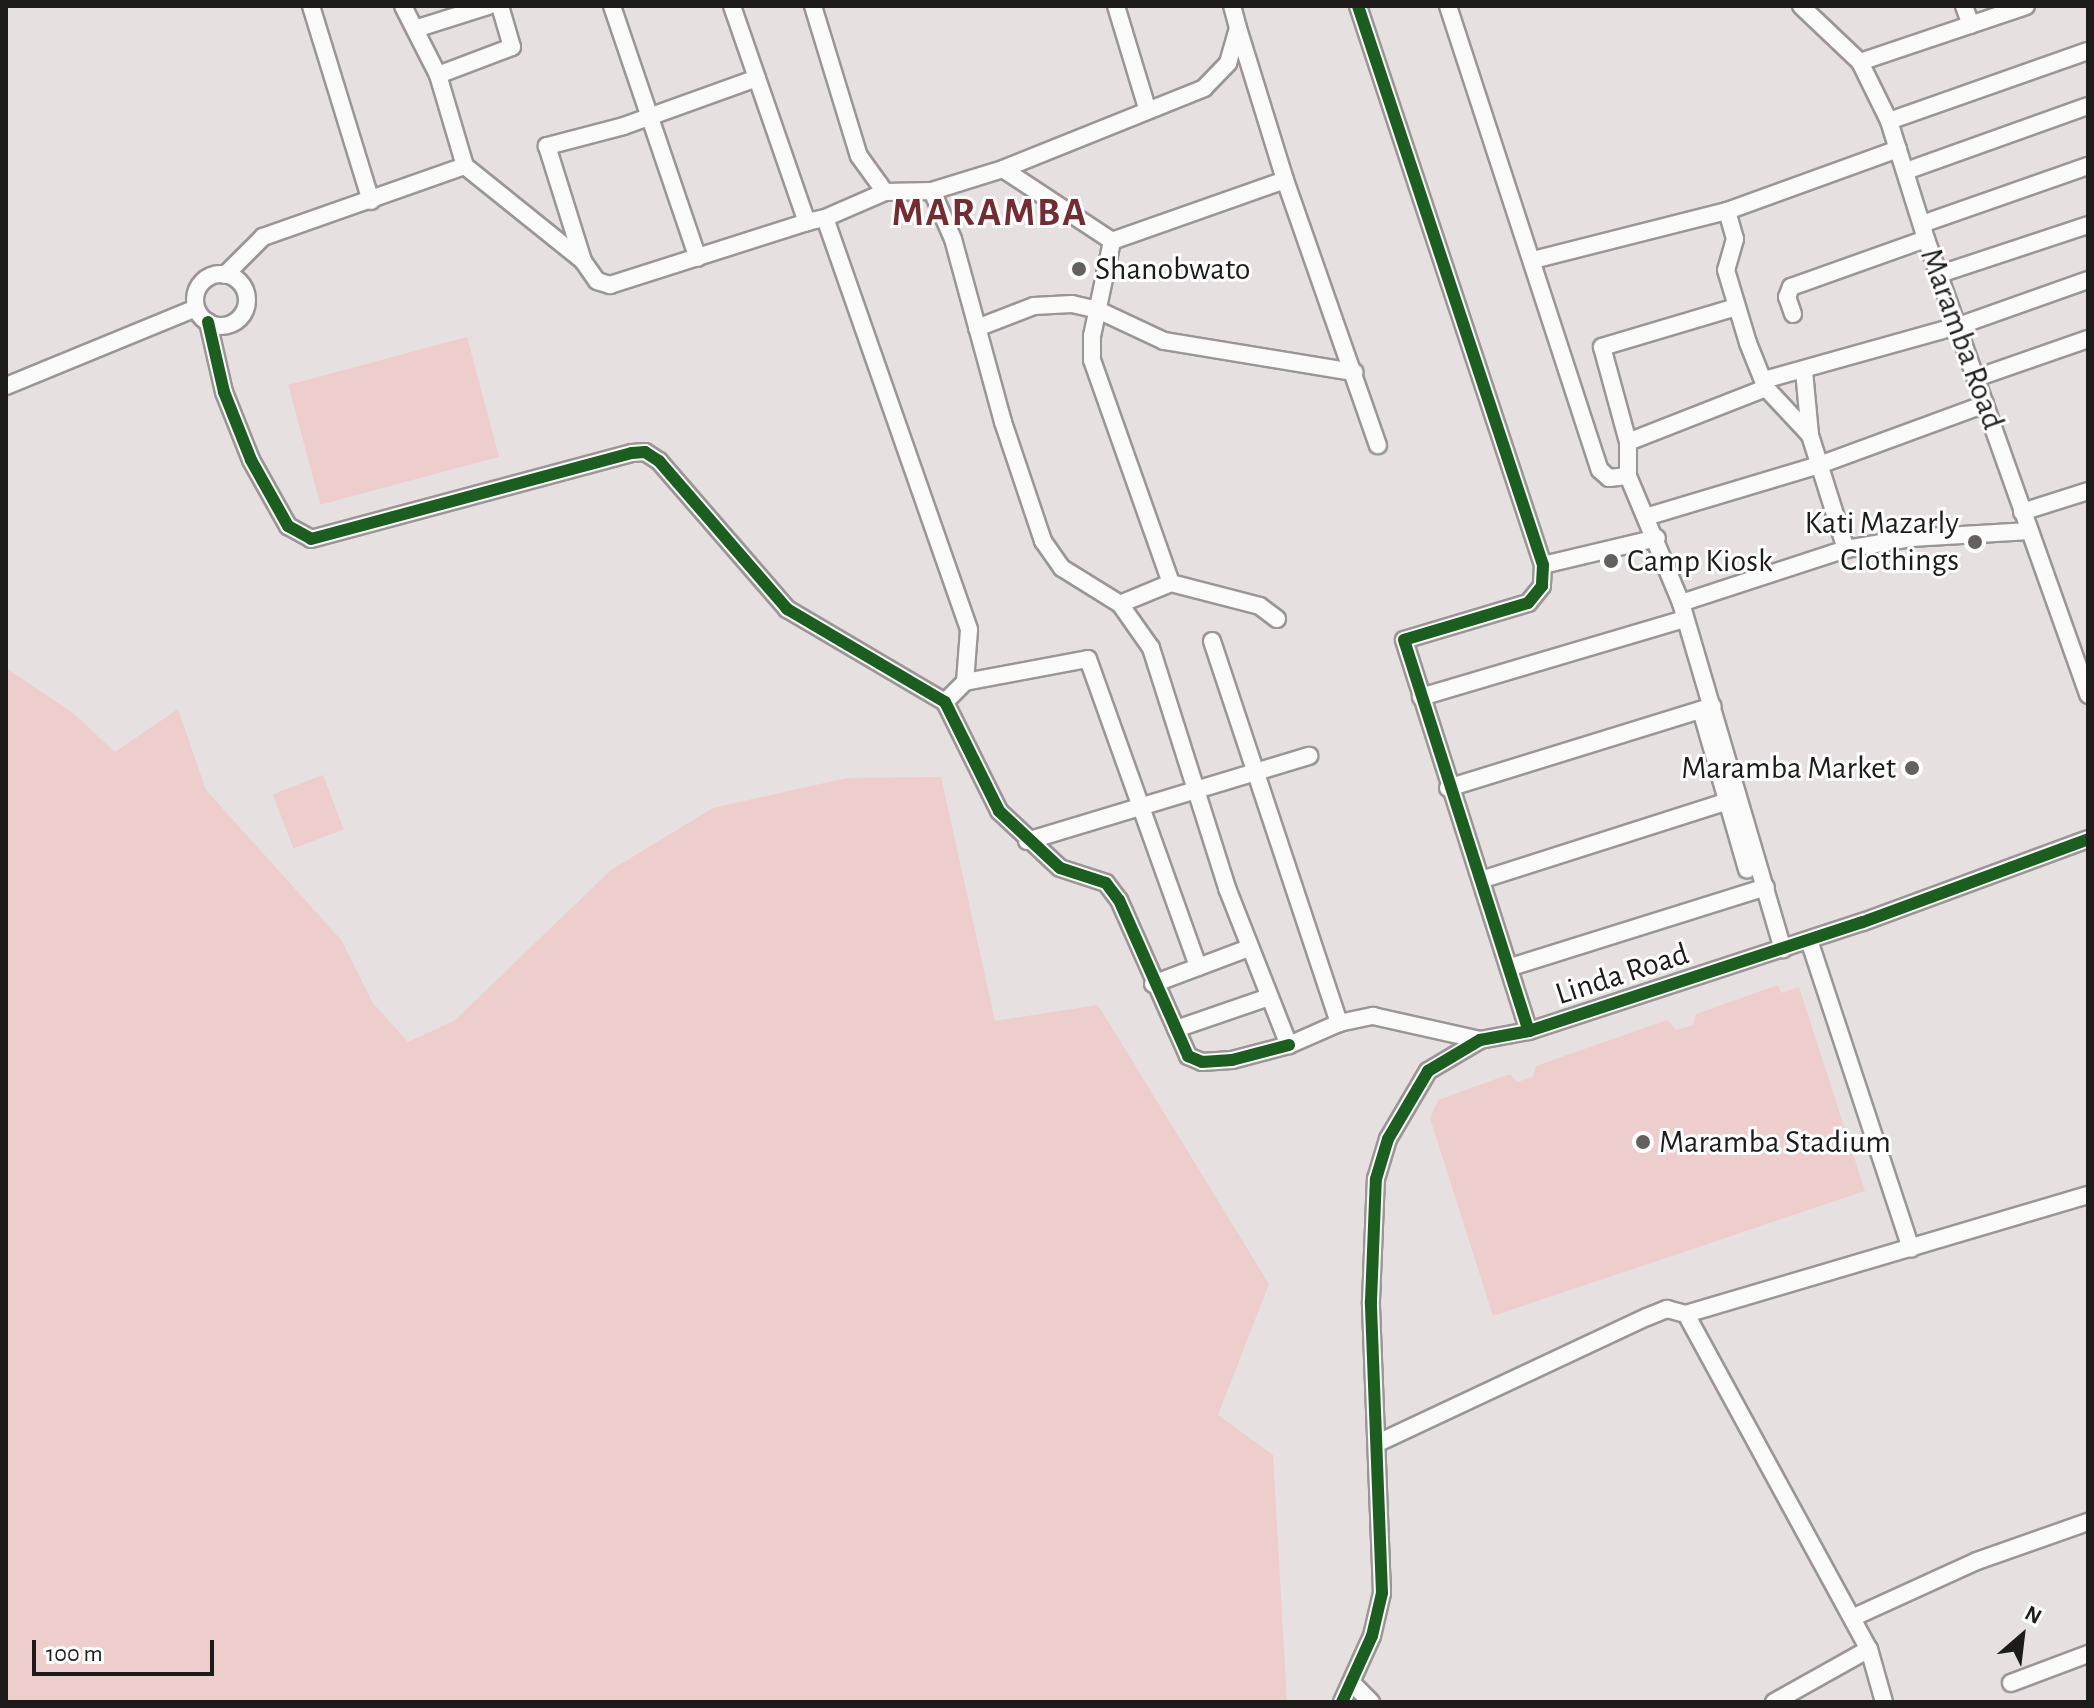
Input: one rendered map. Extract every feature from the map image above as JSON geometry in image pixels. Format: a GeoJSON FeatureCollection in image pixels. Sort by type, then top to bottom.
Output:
{"type":"FeatureCollection","features":[{"type":"Feature","properties":{"kind":"street"},"geometry":{"type":"LineString","coordinates":[[311,6],[371,201]]}},
{"type":"Feature","properties":{"kind":"street"},"geometry":{"type":"LineString","coordinates":[[403,6],[438,75],[465,166],[583,261],[597,281],[610,285],[825,218],[885,192],[932,191],[1003,169],[1147,108],[1204,88],[1228,63],[1238,28]]}},
{"type":"Feature","properties":{"kind":"street"},"geometry":{"type":"LineString","coordinates":[[415,29],[488,6]]}},
{"type":"Feature","properties":{"kind":"street"},"geometry":{"type":"LineString","coordinates":[[438,75],[512,47],[500,6]]}},
{"type":"Feature","properties":{"kind":"street"},"geometry":{"type":"LineString","coordinates":[[612,6],[698,258]]}},
{"type":"Feature","properties":{"kind":"street"},"geometry":{"type":"LineString","coordinates":[[732,6],[807,222]]}},
{"type":"Feature","properties":{"kind":"street"},"geometry":{"type":"LineString","coordinates":[[813,6],[859,156],[885,192]]}},
{"type":"Feature","properties":{"kind":"street"},"geometry":{"type":"LineString","coordinates":[[1116,6],[1147,108]]}},
{"type":"Feature","properties":{"kind":"street"},"geometry":{"type":"LineString","coordinates":[[1232,6],[1285,180],[1378,445]]}},
{"type":"Feature","properties":{"kind":"street"},"geometry":{"type":"LineString","coordinates":[[1358,6],[1543,565],[1542,586],[1528,603],[1404,640],[1448,788],[1484,879],[1529,1031]]}},
{"type":"Feature","properties":{"kind":"street"},"geometry":{"type":"LineString","coordinates":[[1448,6],[1600,470],[1617,480],[1628,476]]}},
{"type":"Feature","properties":{"kind":"street","name":"Maramba Road"},"geometry":{"type":"LineString","coordinates":[[1801,6],[1860,62],[1889,121],[1924,232],[2088,695]]}},
{"type":"Feature","properties":{"kind":"street"},"geometry":{"type":"LineString","coordinates":[[1964,6],[1971,25]]}},
{"type":"Feature","properties":{"kind":"street"},"geometry":{"type":"LineString","coordinates":[[1860,62],[2026,6]]}},
{"type":"Feature","properties":{"kind":"street"},"geometry":{"type":"LineString","coordinates":[[1889,121],[2088,51]]}},
{"type":"Feature","properties":{"kind":"street"},"geometry":{"type":"LineString","coordinates":[[583,261],[547,146],[648,116],[757,78]]}},
{"type":"Feature","properties":{"kind":"street"},"geometry":{"type":"LineString","coordinates":[[1906,171],[2088,106]]}},
{"type":"Feature","properties":{"kind":"street"},"geometry":{"type":"LineString","coordinates":[[1533,260],[1727,211],[1898,149]]}},
{"type":"Feature","properties":{"kind":"street"},"geometry":{"type":"LineString","coordinates":[[196,308],[202,283],[225,275],[263,237],[465,166]]}},
{"type":"Feature","properties":{"kind":"street"},"geometry":{"type":"LineString","coordinates":[[1793,314],[1787,297],[1791,287],[2088,166]]}},
{"type":"Feature","properties":{"kind":"street"},"geometry":{"type":"LineString","coordinates":[[1003,169],[1112,241]]}},
{"type":"Feature","properties":{"kind":"street"},"geometry":{"type":"LineString","coordinates":[[1112,241],[1285,180]]}},
{"type":"Feature","properties":{"kind":"street"},"geometry":{"type":"LineString","coordinates":[[932,191],[953,239],[977,328],[1043,541],[1062,568],[1120,604],[1151,648],[1249,948],[1289,1045]]}},
{"type":"Feature","properties":{"kind":"street"},"geometry":{"type":"LineString","coordinates":[[1727,211],[1735,239],[1726,270],[1736,307],[1765,384],[1810,435]]}},
{"type":"Feature","properties":{"kind":"street"},"geometry":{"type":"LineString","coordinates":[[825,218],[969,630],[965,682]]}},
{"type":"Feature","properties":{"kind":"street"},"geometry":{"type":"LineString","coordinates":[[1940,274],[2088,225]]}},
{"type":"Feature","properties":{"kind":"street"},"geometry":{"type":"LineString","coordinates":[[1112,241],[1092,360],[1171,583]]}},
{"type":"Feature","properties":{"kind":"street"},"geometry":{"type":"LineString","coordinates":[[208,322],[225,326],[244,312],[244,288],[225,275]]}},
{"type":"Feature","properties":{"kind":"street"},"geometry":{"type":"LineString","coordinates":[[1628,442],[1765,384],[1958,326],[2088,280]]}},
{"type":"Feature","properties":{"kind":"street"},"geometry":{"type":"LineString","coordinates":[[977,328],[1034,306],[1072,304],[1098,310],[1164,341],[1354,372]]}},
{"type":"Feature","properties":{"kind":"street"},"geometry":{"type":"LineString","coordinates":[[1736,307],[1602,347],[1628,442],[1628,476],[1649,516],[1683,611],[1747,869]]}},
{"type":"Feature","properties":{"kind":"street"},"geometry":{"type":"LineString","coordinates":[[196,308],[208,322],[224,392],[251,460],[288,526],[299,535],[328,537],[645,452],[659,461],[787,609],[945,702],[983,785],[1027,841],[1068,872],[1109,887],[1188,1056],[1202,1062],[1249,1057],[1289,1045],[1339,1023],[1389,1017],[1480,1040]]}},
{"type":"Feature","properties":{"kind":"street"},"geometry":{"type":"LineString","coordinates":[[6,386],[196,308]]}},
{"type":"Feature","properties":{"kind":"street"},"geometry":{"type":"LineString","coordinates":[[1976,378],[2088,339]]}},
{"type":"Feature","properties":{"kind":"street"},"geometry":{"type":"LineString","coordinates":[[1804,371],[1810,435],[1822,464],[1846,549]]}},
{"type":"Feature","properties":{"kind":"street"},"geometry":{"type":"LineString","coordinates":[[1649,516],[1822,464],[1985,404]]}},
{"type":"Feature","properties":{"kind":"street"},"geometry":{"type":"LineString","coordinates":[[2022,512],[2088,491]]}},
{"type":"Feature","properties":{"kind":"street"},"geometry":{"type":"LineString","coordinates":[[1421,697],[1683,611],[1846,549],[1911,538],[2030,531]]}},
{"type":"Feature","properties":{"kind":"street"},"geometry":{"type":"LineString","coordinates":[[1543,565],[1657,538]]}},
{"type":"Feature","properties":{"kind":"street"},"geometry":{"type":"LineString","coordinates":[[1120,604],[1171,583],[1260,606],[1277,619]]}},
{"type":"Feature","properties":{"kind":"street"},"geometry":{"type":"LineString","coordinates":[[1212,641],[1253,775],[1339,1023]]}},
{"type":"Feature","properties":{"kind":"street"},"geometry":{"type":"LineString","coordinates":[[945,702],[965,682],[1088,659],[1144,808],[1198,967]]}},
{"type":"Feature","properties":{"kind":"street"},"geometry":{"type":"LineString","coordinates":[[1448,788],[1707,708]]}},
{"type":"Feature","properties":{"kind":"street"},"geometry":{"type":"LineString","coordinates":[[1707,708],[1766,887],[1783,949]]}},
{"type":"Feature","properties":{"kind":"street"},"geometry":{"type":"LineString","coordinates":[[1027,841],[1309,756]]}},
{"type":"Feature","properties":{"kind":"street"},"geometry":{"type":"LineString","coordinates":[[1484,879],[1728,801]]}},
{"type":"Feature","properties":{"kind":"street","name":"Linda Road"},"geometry":{"type":"LineString","coordinates":[[1342,1702],[1372,1636],[1382,1593],[1380,1442],[1370,1226],[1378,1170],[1419,1082],[1436,1064],[1480,1040],[1529,1031],[1783,949],[2087,842]]}},
{"type":"Feature","properties":{"kind":"street"},"geometry":{"type":"LineString","coordinates":[[1511,967],[1766,887]]}},
{"type":"Feature","properties":{"kind":"street"},"geometry":{"type":"LineString","coordinates":[[1809,940],[1911,1249]]}},
{"type":"Feature","properties":{"kind":"street"},"geometry":{"type":"LineString","coordinates":[[1153,984],[1249,948]]}},
{"type":"Feature","properties":{"kind":"street"},"geometry":{"type":"LineString","coordinates":[[1176,1029],[1269,997]]}},
{"type":"Feature","properties":{"kind":"street"},"geometry":{"type":"LineString","coordinates":[[1380,1442],[1667,1309],[1686,1314],[2088,1195]]}},
{"type":"Feature","properties":{"kind":"street"},"geometry":{"type":"LineString","coordinates":[[1686,1314],[1854,1617],[1869,1649],[1884,1702]]}},
{"type":"Feature","properties":{"kind":"street"},"geometry":{"type":"LineString","coordinates":[[1854,1617],[1977,1561],[2088,1522]]}},
{"type":"Feature","properties":{"kind":"street"},"geometry":{"type":"LineString","coordinates":[[1774,1702],[1869,1649]]}},
{"type":"Feature","properties":{"kind":"street"},"geometry":{"type":"LineString","coordinates":[[2011,1683],[2088,1654]]}},
{"type":"Feature","properties":{"kind":"street"},"geometry":{"type":"LineString","coordinates":[[1352,1683],[1371,1702]]}},
{"type":"Feature","properties":{"kind":"shaded area"},"geometry":{"type":"Polygon","coordinates":[[[467,337],[499,457],[320,505],[288,385],[467,337]]]}},
{"type":"Feature","properties":{"kind":"shaded area"},"geometry":{"type":"Polygon","coordinates":[[[6,668],[73,713],[115,752],[178,709],[206,790],[342,941],[373,1003],[408,1042],[454,1021],[611,870],[713,808],[847,778],[941,777],[995,1021],[1098,1005],[1269,1284],[1218,1415],[1273,1455],[1287,1702],[6,1702],[6,668]]]}},
{"type":"Feature","properties":{"kind":"shaded area"},"geometry":{"type":"Polygon","coordinates":[[[323,775],[344,829],[293,848],[273,794],[323,775]]]}},
{"type":"Feature","properties":{"kind":"shaded area","name":"Maramba Stadium"},"geometry":{"type":"Polygon","coordinates":[[[1778,985],[1781,993],[1799,987],[1865,1191],[1493,1316],[1430,1118],[1438,1100],[1510,1074],[1517,1082],[1533,1077],[1536,1066],[1667,1020],[1676,1030],[1693,1025],[1696,1014],[1778,985]]]}},
{"type":"Feature","properties":{"kind":"cycle path"},"geometry":{"type":"LineString","coordinates":[[1358,6],[1543,565],[1542,586],[1528,603],[1404,640],[1529,1031]]}},
{"type":"Feature","properties":{"kind":"cycle path"},"geometry":{"type":"LineString","coordinates":[[208,322],[224,392],[251,460],[288,526],[311,539],[632,453],[645,452],[659,461],[787,609],[945,702],[999,811],[1060,868],[1106,883],[1119,900],[1188,1056],[1202,1062],[1232,1060],[1289,1045]]}},
{"type":"Feature","properties":{"kind":"cycle path"},"geometry":{"type":"LineString","coordinates":[[1342,1702],[1372,1636],[1382,1593],[1371,1301],[1376,1179],[1388,1139],[1428,1071],[1480,1040],[1529,1031],[1863,922],[2088,839]]}},
{"type":"Feature","properties":{"kind":"place","name":"Shanobwato"},"geometry":{"type":"Point","coordinates":[1079,269]}},
{"type":"Feature","properties":{"kind":"place","name":"Kati Mazarly Clothings"},"geometry":{"type":"Point","coordinates":[1975,542]}},
{"type":"Feature","properties":{"kind":"place","name":"Camp Kiosk"},"geometry":{"type":"Point","coordinates":[1611,561]}},
{"type":"Feature","properties":{"kind":"place","name":"Maramba Market"},"geometry":{"type":"Point","coordinates":[1912,768]}},
{"type":"Feature","properties":{"kind":"place","name":"Maramba Stadium"},"geometry":{"type":"Point","coordinates":[1643,1142]}},
{"type":"Feature","properties":{"kind":"district","name":"MARAMBA"},"geometry":{"type":"Point","coordinates":[990,213]}}]}
